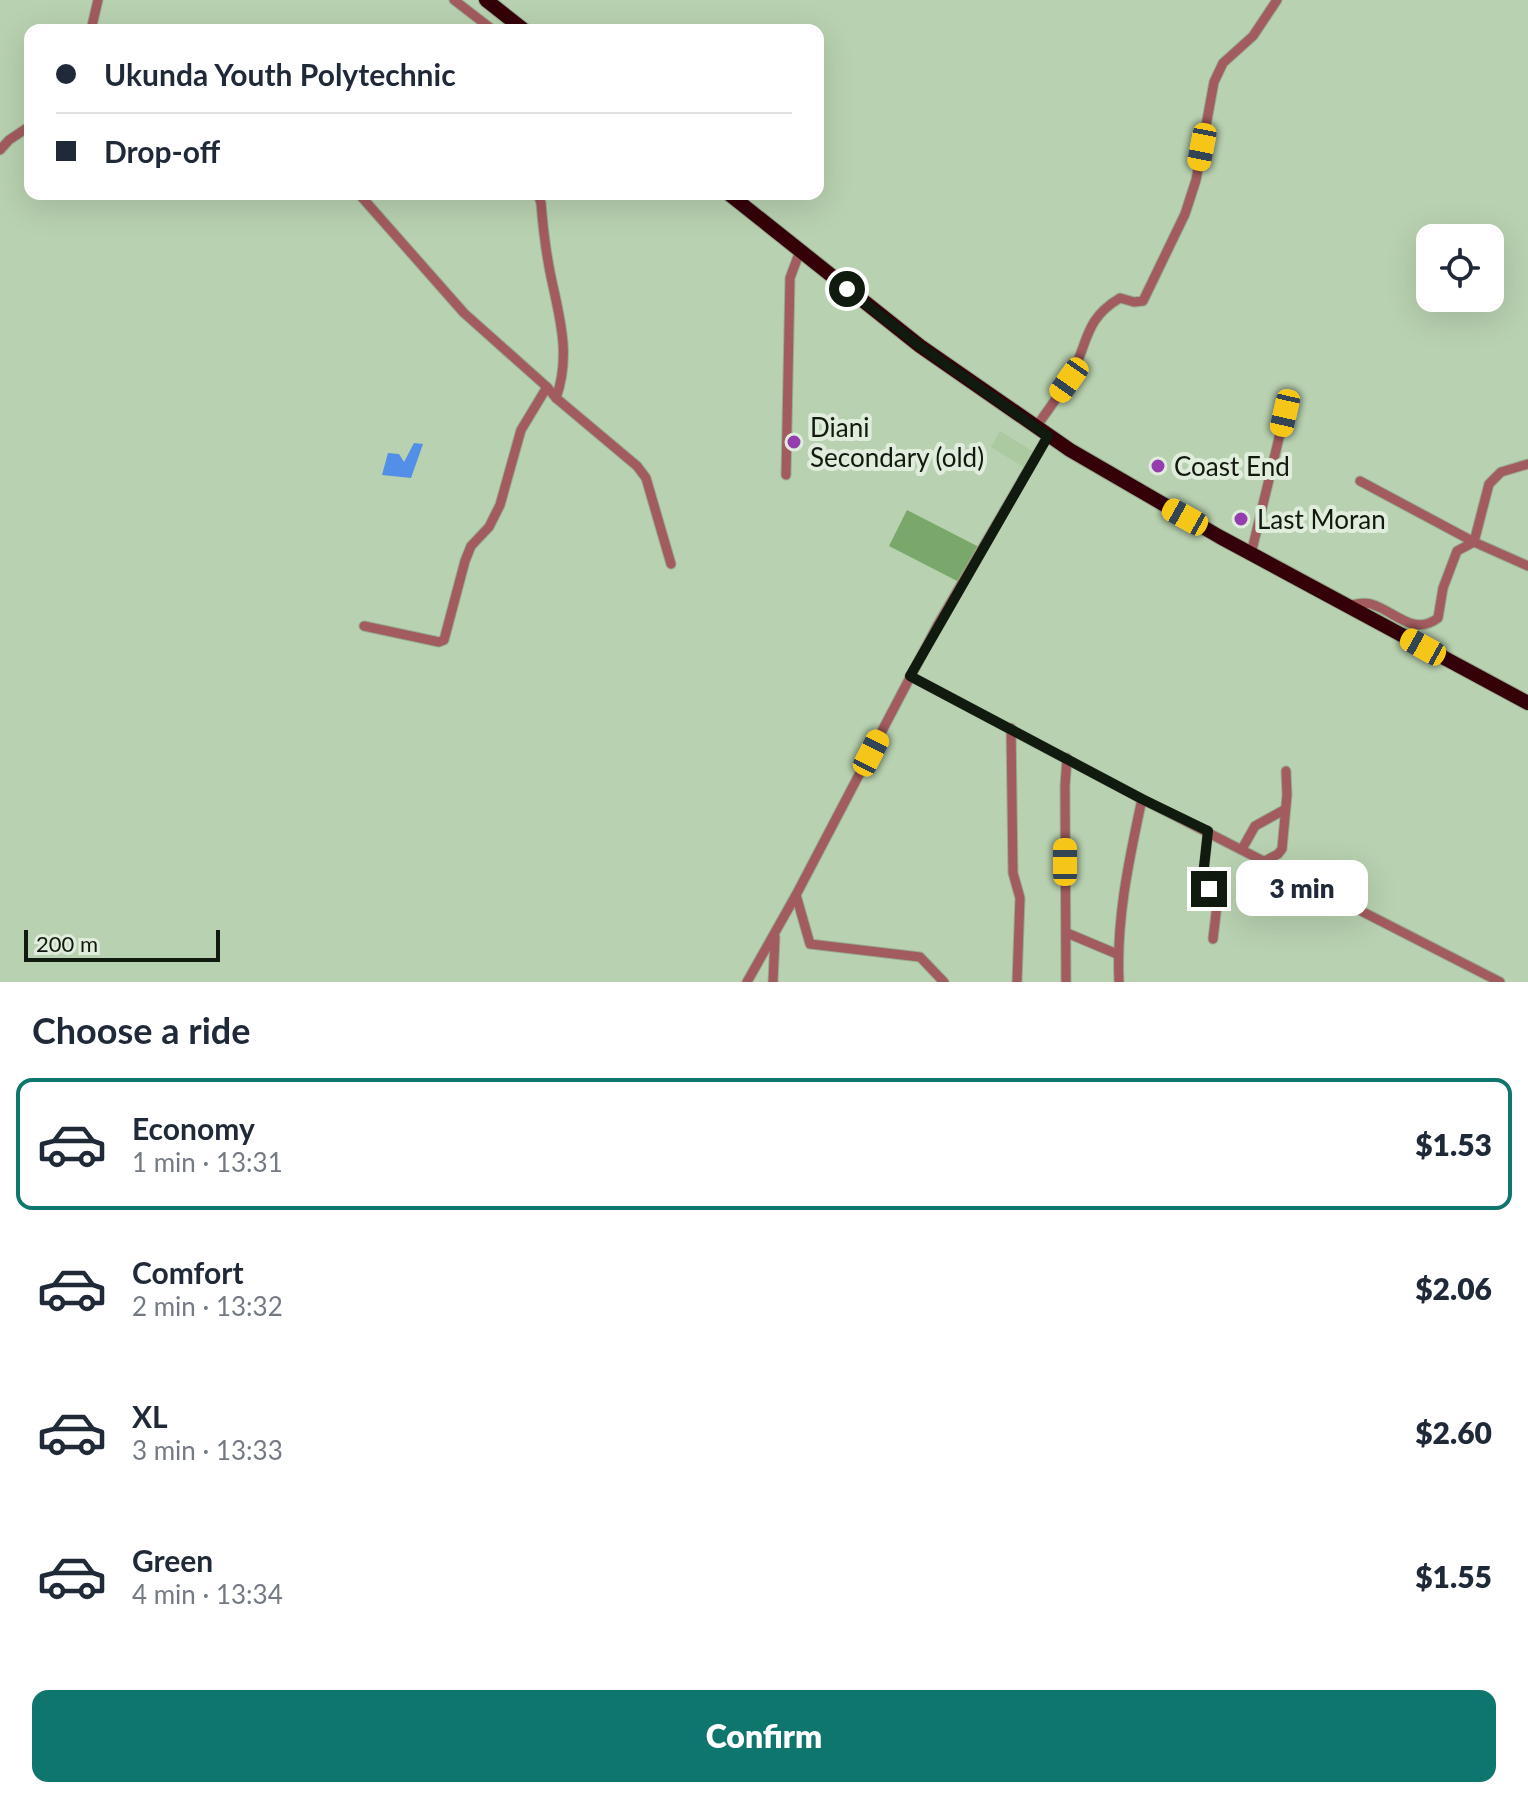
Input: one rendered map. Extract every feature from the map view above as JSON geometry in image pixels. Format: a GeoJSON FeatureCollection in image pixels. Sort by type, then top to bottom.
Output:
{"type":"FeatureCollection","features":[{"type":"Feature","properties":{"kind":"highway"},"geometry":{"type":"LineString","coordinates":[[486,0],[516,24]]}},
{"type":"Feature","properties":{"kind":"highway"},"geometry":{"type":"LineString","coordinates":[[736,200],[920,346],[1042,432],[1251,554],[1528,703]]}},
{"type":"Feature","properties":{"kind":"street"},"geometry":{"type":"LineString","coordinates":[[92,24],[98,0]]}},
{"type":"Feature","properties":{"kind":"street"},"geometry":{"type":"LineString","coordinates":[[454,0],[485,24]]}},
{"type":"Feature","properties":{"kind":"street"},"geometry":{"type":"LineString","coordinates":[[747,982],[1042,432],[1079,360],[1086,332],[1096,318],[1120,298],[1143,301],[1185,214],[1196,180],[1214,82],[1223,63],[1253,36],[1277,0]]}},
{"type":"Feature","properties":{"kind":"street"},"geometry":{"type":"LineString","coordinates":[[0,150],[24,130]]}},
{"type":"Feature","properties":{"kind":"street"},"geometry":{"type":"LineString","coordinates":[[364,200],[464,313],[556,398],[637,466],[646,478],[671,564]]}},
{"type":"Feature","properties":{"kind":"street"},"geometry":{"type":"LineString","coordinates":[[540,200],[566,360],[556,398]]}},
{"type":"Feature","properties":{"kind":"street"},"geometry":{"type":"LineString","coordinates":[[786,475],[790,278],[800,251]]}},
{"type":"Feature","properties":{"kind":"street"},"geometry":{"type":"LineString","coordinates":[[364,626],[439,642],[444,640],[471,546],[489,527],[500,505],[521,430],[547,387]]}},
{"type":"Feature","properties":{"kind":"street"},"geometry":{"type":"LineString","coordinates":[[1251,554],[1285,413]]}},
{"type":"Feature","properties":{"kind":"street"},"geometry":{"type":"LineString","coordinates":[[1347,606],[1372,604],[1412,626],[1429,625],[1438,618],[1443,588],[1457,551],[1474,542],[1489,484],[1501,472],[1528,464]]}},
{"type":"Feature","properties":{"kind":"street"},"geometry":{"type":"LineString","coordinates":[[1360,481],[1474,542],[1528,566]]}},
{"type":"Feature","properties":{"kind":"street"},"geometry":{"type":"LineString","coordinates":[[910,676],[1500,982]]}},
{"type":"Feature","properties":{"kind":"street"},"geometry":{"type":"LineString","coordinates":[[1011,728],[1013,873],[1020,898],[1017,982]]}},
{"type":"Feature","properties":{"kind":"street"},"geometry":{"type":"LineString","coordinates":[[1066,982],[1067,758]]}},
{"type":"Feature","properties":{"kind":"street"},"geometry":{"type":"LineString","coordinates":[[1265,861],[1282,849],[1286,771]]}},
{"type":"Feature","properties":{"kind":"street"},"geometry":{"type":"LineString","coordinates":[[1119,982],[1117,954],[1122,895],[1142,799]]}},
{"type":"Feature","properties":{"kind":"street"},"geometry":{"type":"LineString","coordinates":[[1242,849],[1255,826],[1284,810]]}},
{"type":"Feature","properties":{"kind":"street"},"geometry":{"type":"LineString","coordinates":[[1208,831],[1202,885],[1218,896],[1213,939]]}},
{"type":"Feature","properties":{"kind":"street"},"geometry":{"type":"LineString","coordinates":[[796,895],[810,944],[920,957],[944,982]]}},
{"type":"Feature","properties":{"kind":"street"},"geometry":{"type":"LineString","coordinates":[[1067,933],[1117,954]]}},
{"type":"Feature","properties":{"kind":"street"},"geometry":{"type":"LineString","coordinates":[[773,982],[775,934]]}},
{"type":"Feature","properties":{"kind":"shaded area"},"geometry":{"type":"Polygon","coordinates":[[[1000,431],[1034,452],[1025,468],[991,447],[1000,431]]]}},
{"type":"Feature","properties":{"kind":"shaded area"},"geometry":{"type":"Polygon","coordinates":[[[907,510],[979,547],[961,583],[889,546],[907,510]]]}},
{"type":"Feature","properties":{"kind":"water"},"geometry":{"type":"Polygon","coordinates":[[[414,443],[423,444],[411,478],[382,475],[388,453],[399,454],[404,462],[414,443]]]}},
{"type":"Feature","properties":{"kind":"place","name":"Diani Secondary (old)"},"geometry":{"type":"Point","coordinates":[794,442]}},
{"type":"Feature","properties":{"kind":"place","name":"Coast End"},"geometry":{"type":"Point","coordinates":[1158,466]}},
{"type":"Feature","properties":{"kind":"place","name":"Last Moran"},"geometry":{"type":"Point","coordinates":[1241,519]}},
{"type":"Feature","properties":{"kind":"route"},"geometry":{"type":"LineString","coordinates":[[847,289],[920,346],[1048,436],[910,676],[1208,831],[1202,885],[1209,889]]}}]}
